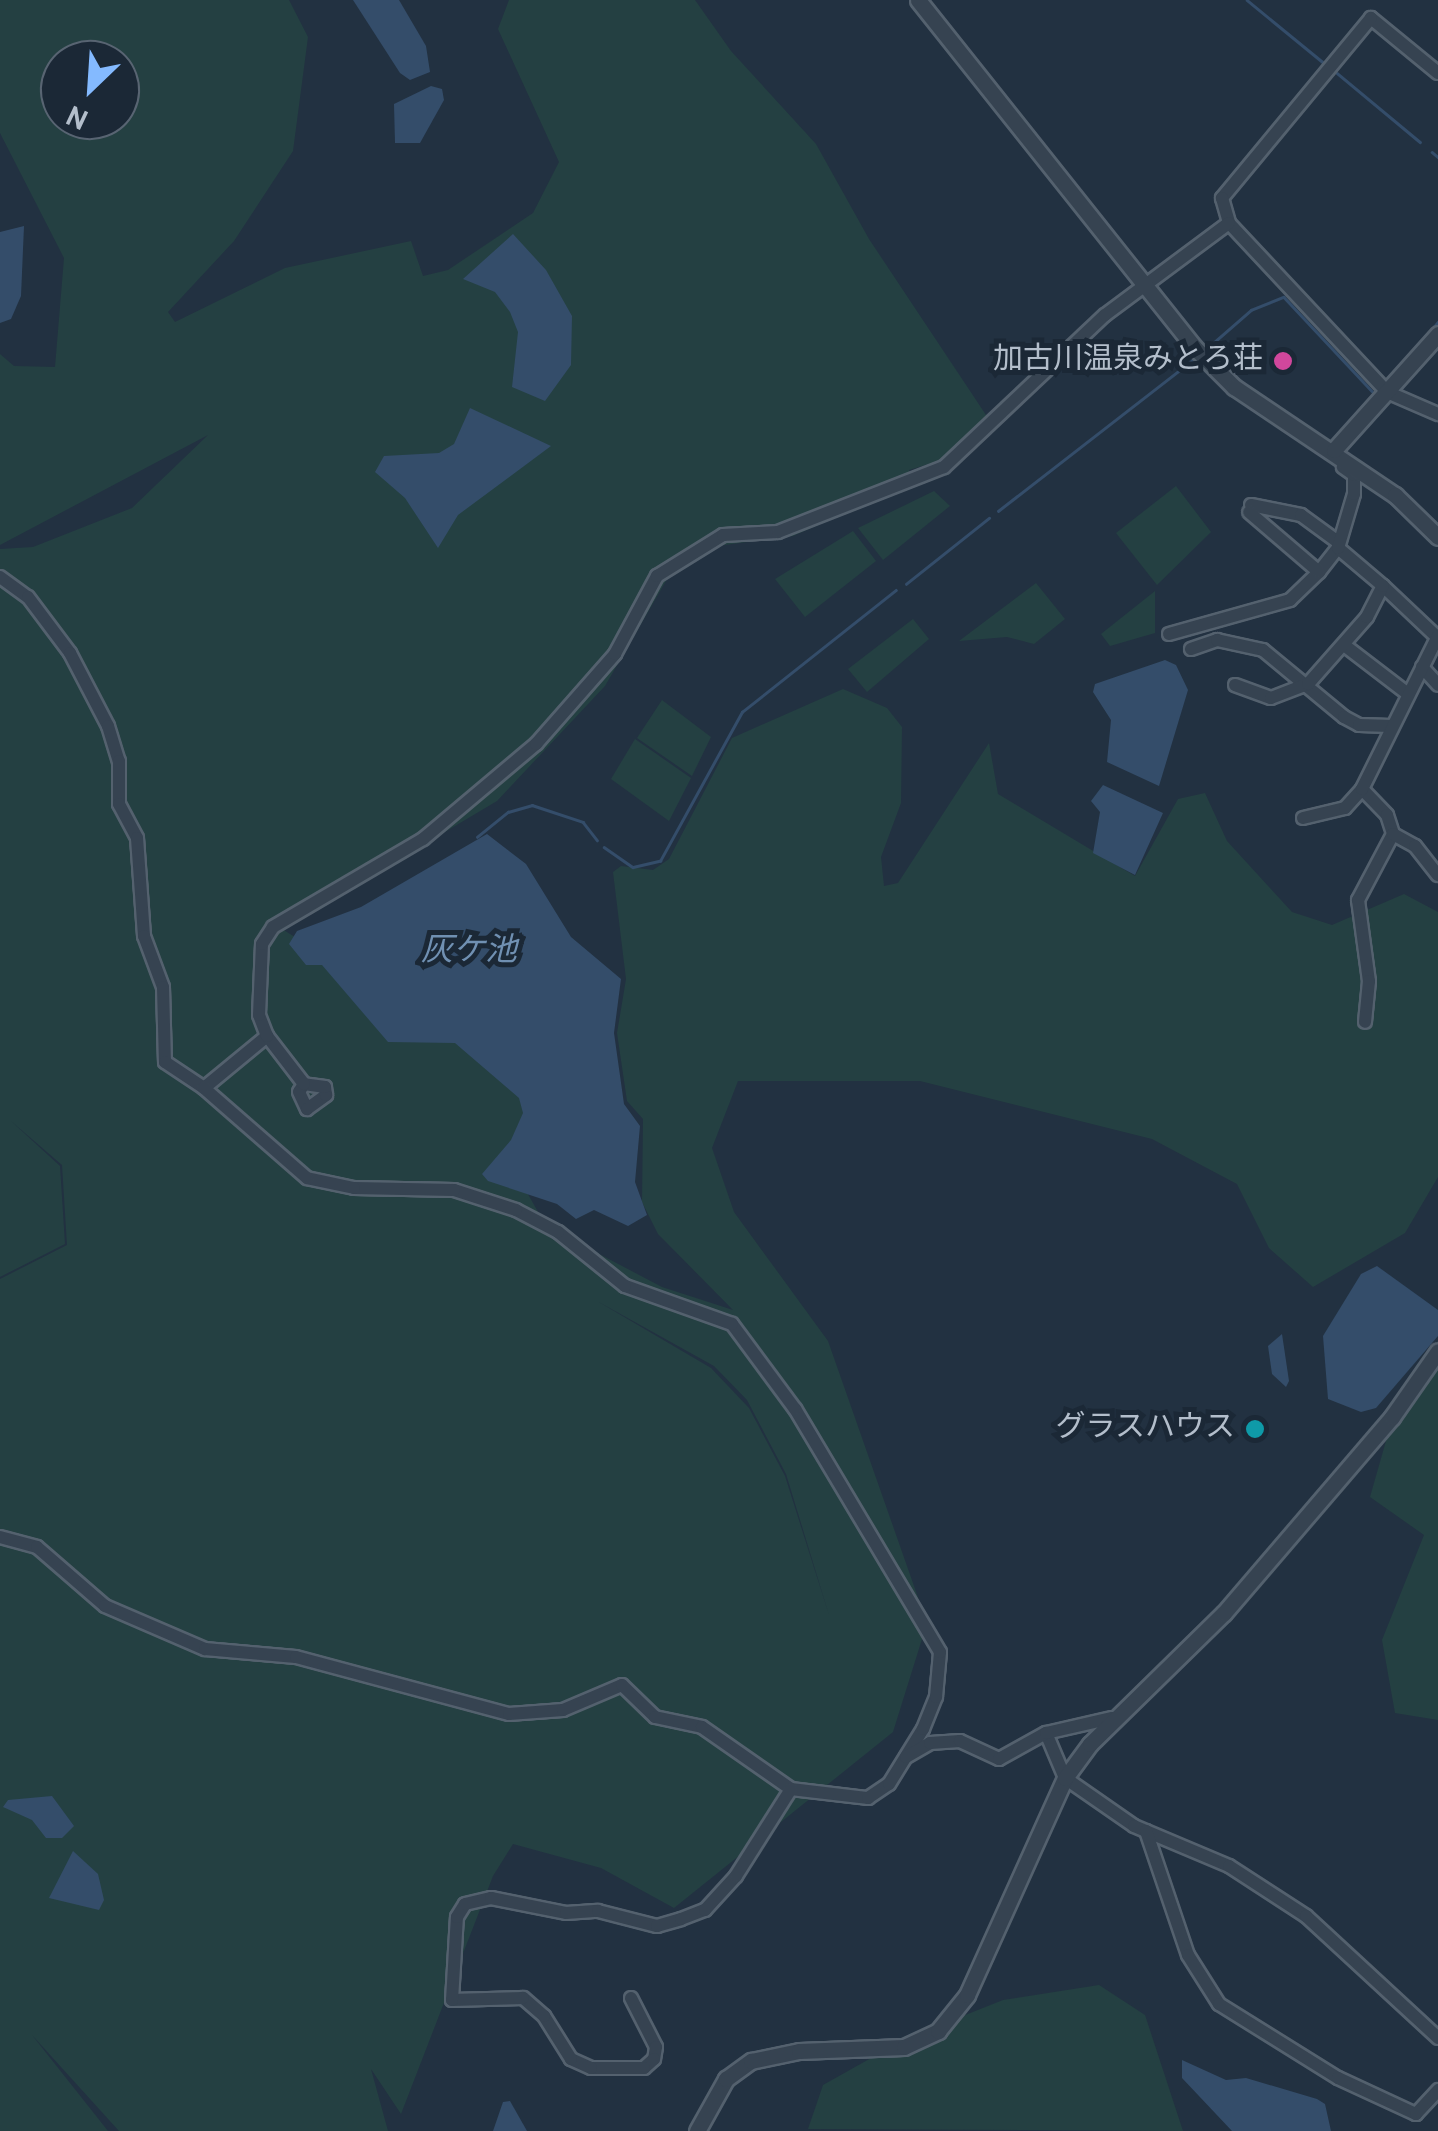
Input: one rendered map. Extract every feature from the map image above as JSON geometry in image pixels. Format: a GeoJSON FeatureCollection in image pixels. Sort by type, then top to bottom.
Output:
{"type":"FeatureCollection","features":[{"type":"Feature","properties":{"kind":"street"},"geometry":{"type":"LineString","coordinates":[[918,0],[1234,388],[1334,450],[1438,537]]}},
{"type":"Feature","properties":{"kind":"street"},"geometry":{"type":"LineString","coordinates":[[1438,73],[1372,18],[1222,198],[1229,222],[1386,392],[1438,414]]}},
{"type":"Feature","properties":{"kind":"street"},"geometry":{"type":"LineString","coordinates":[[304,1084],[266,1036],[258,991],[262,944],[273,926],[423,839],[536,744],[615,654],[657,576],[723,535],[778,532],[944,466],[1104,315],[1229,222]]}},
{"type":"Feature","properties":{"kind":"street"},"geometry":{"type":"LineString","coordinates":[[1168,634],[1290,600],[1319,572],[1352,519],[1354,476],[1333,461],[1334,450],[1438,334]]}},
{"type":"Feature","properties":{"kind":"street"},"geometry":{"type":"LineString","coordinates":[[1304,818],[1345,808],[1362,789],[1438,636],[1301,516],[1250,508],[1319,572]]}},
{"type":"Feature","properties":{"kind":"street"},"geometry":{"type":"LineString","coordinates":[[0,577],[28,597],[70,653],[108,726],[119,761],[119,804],[137,838],[144,936],[163,986],[165,1062],[204,1088],[307,1178],[354,1188],[454,1190],[516,1210],[558,1232],[625,1286],[655,1301],[706,1312],[748,1339],[940,1652],[936,1698],[888,1784],[868,1798],[791,1789],[713,1732],[655,1717],[622,1685],[562,1710],[509,1714],[296,1658],[205,1650],[105,1606],[38,1548],[0,1537]]}},
{"type":"Feature","properties":{"kind":"street"},"geometry":{"type":"LineString","coordinates":[[1344,645],[1383,586]]}},
{"type":"Feature","properties":{"kind":"street"},"geometry":{"type":"LineString","coordinates":[[1191,649],[1217,640],[1263,650],[1359,725],[1392,726]]}},
{"type":"Feature","properties":{"kind":"street"},"geometry":{"type":"LineString","coordinates":[[1235,684],[1271,698],[1308,684],[1335,646],[1344,645],[1408,694]]}},
{"type":"Feature","properties":{"kind":"street"},"geometry":{"type":"LineString","coordinates":[[1422,667],[1438,685]]}},
{"type":"Feature","properties":{"kind":"street"},"geometry":{"type":"LineString","coordinates":[[1362,789],[1387,815],[1393,834],[1415,846],[1438,875]]}},
{"type":"Feature","properties":{"kind":"street"},"geometry":{"type":"LineString","coordinates":[[1365,1022],[1369,981],[1358,900],[1393,834]]}},
{"type":"Feature","properties":{"kind":"street"},"geometry":{"type":"LineString","coordinates":[[204,1088],[266,1036]]}},
{"type":"Feature","properties":{"kind":"street"},"geometry":{"type":"LineString","coordinates":[[697,2131],[726,2079],[751,2061],[798,2051],[904,2047],[938,2031],[967,1995],[1065,1778],[1112,1718],[1224,1614],[1392,1416],[1438,1351]]}},
{"type":"Feature","properties":{"kind":"street"},"geometry":{"type":"LineString","coordinates":[[902,1759],[930,1743],[960,1741],[999,1758],[1046,1733],[1112,1718]]}},
{"type":"Feature","properties":{"kind":"street"},"geometry":{"type":"LineString","coordinates":[[1046,1733],[1065,1778],[1146,1831],[1229,1866],[1306,1916],[1438,2038]]}},
{"type":"Feature","properties":{"kind":"street"},"geometry":{"type":"LineString","coordinates":[[631,1998],[656,2048],[654,2060],[644,2068],[591,2068],[571,2058],[544,2016],[523,1998],[452,2000],[457,1917],[465,1904],[491,1898],[566,1913],[598,1911],[657,1926],[705,1910],[736,1876],[791,1789]]}},
{"type":"Feature","properties":{"kind":"street"},"geometry":{"type":"LineString","coordinates":[[1146,1831],[1188,1956],[1219,2004],[1338,2078],[1416,2114],[1438,2090]]}},
{"type":"Feature","properties":{"kind":"green space"},"geometry":{"type":"Polygon","coordinates":[[[0,0],[289,0],[308,37],[293,151],[234,241],[168,312],[175,322],[285,268],[411,241],[423,276],[448,270],[533,213],[559,162],[498,29],[509,0],[695,0],[731,51],[816,144],[869,239],[988,418],[942,460],[909,470],[913,484],[793,536],[717,546],[670,574],[605,686],[497,801],[282,929],[453,1035],[528,1097],[512,1166],[546,1226],[662,1287],[733,1310],[658,1234],[642,1202],[643,1119],[627,1101],[617,1033],[626,979],[613,872],[621,866],[653,870],[669,859],[732,738],[843,689],[887,708],[902,727],[901,803],[881,857],[884,886],[898,883],[989,743],[998,794],[1135,876],[1178,799],[1205,793],[1227,841],[1292,912],[1332,925],[1404,894],[1438,912],[1438,1177],[1405,1233],[1313,1287],[1269,1248],[1237,1184],[1152,1139],[920,1081],[738,1081],[712,1148],[734,1212],[828,1341],[927,1623],[893,1732],[674,1908],[601,1868],[513,1844],[493,1876],[401,2114],[371,2069],[388,2131],[119,2131],[32,2035],[108,2131],[0,2131],[0,1279],[67,1245],[62,1165],[11,1121],[60,1166],[65,1244],[0,1277],[0,549],[33,547],[132,508],[208,435],[0,545],[0,354],[14,366],[55,367],[64,258],[0,133],[0,0]],[[597,1301],[711,1368],[749,1408],[785,1476],[829,1615],[786,1474],[747,1400],[714,1366],[597,1301]]]}},
{"type":"Feature","properties":{"kind":"green space"},"geometry":{"type":"Polygon","coordinates":[[[1176,486],[1211,532],[1157,585],[1116,533],[1176,486]]]}},
{"type":"Feature","properties":{"kind":"green space"},"geometry":{"type":"Polygon","coordinates":[[[934,491],[950,506],[883,560],[858,528],[934,491]]]}},
{"type":"Feature","properties":{"kind":"green space"},"geometry":{"type":"Polygon","coordinates":[[[853,531],[876,561],[805,617],[775,579],[853,531]]]}},
{"type":"Feature","properties":{"kind":"green space"},"geometry":{"type":"Polygon","coordinates":[[[1036,583],[1065,619],[1034,644],[1007,637],[959,641],[1036,583]]]}},
{"type":"Feature","properties":{"kind":"green space"},"geometry":{"type":"Polygon","coordinates":[[[1155,591],[1155,633],[1110,646],[1101,634],[1155,591]]]}},
{"type":"Feature","properties":{"kind":"green space"},"geometry":{"type":"Polygon","coordinates":[[[913,619],[929,639],[867,692],[848,669],[913,619]]]}},
{"type":"Feature","properties":{"kind":"green space"},"geometry":{"type":"Polygon","coordinates":[[[662,700],[711,737],[692,776],[637,738],[662,700]]]}},
{"type":"Feature","properties":{"kind":"green space"},"geometry":{"type":"Polygon","coordinates":[[[635,739],[691,778],[669,821],[611,779],[635,739]]]}},
{"type":"Feature","properties":{"kind":"green space"},"geometry":{"type":"Polygon","coordinates":[[[1438,1365],[1438,1720],[1395,1713],[1382,1640],[1424,1535],[1370,1497],[1386,1441],[1438,1365]]]}},
{"type":"Feature","properties":{"kind":"green space"},"geometry":{"type":"Polygon","coordinates":[[[1099,1985],[1145,2015],[1183,2131],[808,2129],[823,2085],[905,2039],[1003,2000],[1099,1985]]]}},
{"type":"Feature","properties":{"kind":"water"},"geometry":{"type":"Polygon","coordinates":[[[353,0],[399,0],[426,46],[430,72],[410,80],[400,73],[353,0]]]}},
{"type":"Feature","properties":{"kind":"water"},"geometry":{"type":"Polygon","coordinates":[[[431,86],[442,89],[444,100],[420,143],[395,143],[394,104],[431,86]]]}},
{"type":"Feature","properties":{"kind":"water"},"geometry":{"type":"Polygon","coordinates":[[[24,226],[21,296],[11,319],[0,323],[0,232],[24,226]]]}},
{"type":"Feature","properties":{"kind":"water"},"geometry":{"type":"Polygon","coordinates":[[[513,234],[546,270],[572,316],[571,365],[545,401],[512,387],[518,332],[510,312],[495,292],[463,279],[513,234]]]}},
{"type":"Feature","properties":{"kind":"water"},"geometry":{"type":"Polygon","coordinates":[[[470,408],[551,446],[458,515],[438,548],[405,498],[375,472],[384,456],[439,453],[454,444],[470,408]]]}},
{"type":"Feature","properties":{"kind":"water"},"geometry":{"type":"Polygon","coordinates":[[[1165,660],[1176,665],[1188,690],[1159,786],[1107,762],[1111,720],[1093,692],[1095,684],[1165,660]]]}},
{"type":"Feature","properties":{"kind":"water"},"geometry":{"type":"Polygon","coordinates":[[[1103,785],[1163,813],[1135,875],[1093,853],[1100,812],[1091,801],[1103,785]]]}},
{"type":"Feature","properties":{"kind":"water","name":"灰ケ池"},"geometry":{"type":"Polygon","coordinates":[[[487,834],[526,864],[571,937],[621,979],[614,1033],[624,1104],[640,1126],[635,1182],[647,1215],[628,1226],[594,1210],[576,1219],[557,1204],[488,1181],[482,1174],[511,1140],[523,1113],[519,1098],[455,1043],[388,1042],[322,965],[306,965],[289,944],[297,931],[361,907],[487,834]]]}},
{"type":"Feature","properties":{"kind":"water"},"geometry":{"type":"Polygon","coordinates":[[[1377,1266],[1438,1310],[1438,1336],[1376,1408],[1361,1412],[1328,1399],[1323,1336],[1361,1274],[1377,1266]]]}},
{"type":"Feature","properties":{"kind":"water"},"geometry":{"type":"Polygon","coordinates":[[[1282,1334],[1289,1381],[1286,1387],[1272,1374],[1268,1346],[1282,1334]]]}},
{"type":"Feature","properties":{"kind":"water"},"geometry":{"type":"Polygon","coordinates":[[[52,1796],[74,1826],[62,1838],[46,1838],[32,1820],[3,1807],[8,1800],[52,1796]]]}},
{"type":"Feature","properties":{"kind":"water"},"geometry":{"type":"Polygon","coordinates":[[[73,1851],[98,1874],[104,1900],[99,1910],[49,1898],[73,1851]]]}},
{"type":"Feature","properties":{"kind":"water"},"geometry":{"type":"Polygon","coordinates":[[[1182,2060],[1226,2080],[1246,2078],[1317,2099],[1325,2104],[1331,2131],[1232,2131],[1182,2078],[1182,2060]]]}},
{"type":"Feature","properties":{"kind":"water"},"geometry":{"type":"Polygon","coordinates":[[[510,2101],[527,2131],[493,2131],[503,2102],[510,2101]]]}},
{"type":"Feature","properties":{"kind":"waterway"},"geometry":{"type":"LineString","coordinates":[[1247,0],[1324,63]]}},
{"type":"Feature","properties":{"kind":"waterway"},"geometry":{"type":"LineString","coordinates":[[1337,73],[1420,142]]}},
{"type":"Feature","properties":{"kind":"waterway"},"geometry":{"type":"LineString","coordinates":[[1432,152],[1438,157]]}},
{"type":"Feature","properties":{"kind":"waterway"},"geometry":{"type":"LineString","coordinates":[[1204,351],[1251,310],[1284,297],[1372,391]]}},
{"type":"Feature","properties":{"kind":"waterway"},"geometry":{"type":"LineString","coordinates":[[1427,335],[1438,322]]}},
{"type":"Feature","properties":{"kind":"waterway"},"geometry":{"type":"LineString","coordinates":[[998,511],[1194,359]]}},
{"type":"Feature","properties":{"kind":"waterway"},"geometry":{"type":"LineString","coordinates":[[906,584],[989,518]]}},
{"type":"Feature","properties":{"kind":"waterway"},"geometry":{"type":"LineString","coordinates":[[604,847],[633,867],[660,861],[742,712],[896,590]]}},
{"type":"Feature","properties":{"kind":"waterway"},"geometry":{"type":"LineString","coordinates":[[477,837],[508,812],[532,805],[583,822],[597,840]]}},
{"type":"Feature","properties":{"kind":"place","name":"加古川温泉みとろ荘"},"geometry":{"type":"Point","coordinates":[1283,361]}},
{"type":"Feature","properties":{"kind":"place","name":"グラスハウス"},"geometry":{"type":"Point","coordinates":[1255,1429]}}]}
